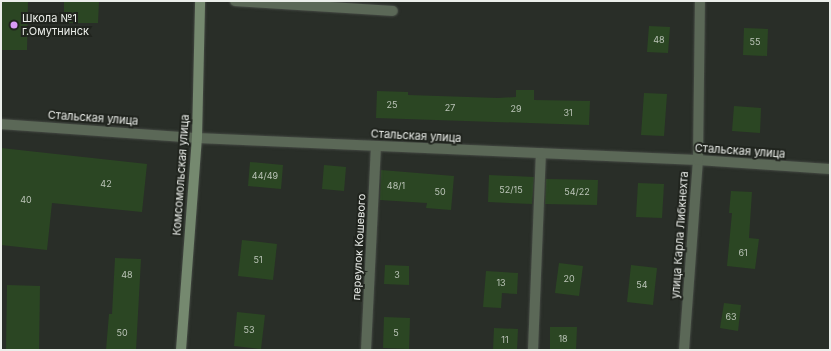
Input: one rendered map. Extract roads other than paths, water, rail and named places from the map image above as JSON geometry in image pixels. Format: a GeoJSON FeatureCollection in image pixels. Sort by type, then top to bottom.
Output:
{"type":"FeatureCollection","features":[{"type":"Feature","properties":{"kind":"main road","name":"Комсомольская улица"},"geometry":{"type":"LineString","coordinates":[[181,350],[197,138],[200,1]]}},
{"type":"Feature","properties":{"kind":"street"},"geometry":{"type":"LineString","coordinates":[[235,1],[393,11]]}},
{"type":"Feature","properties":{"kind":"street","name":"улица Карла Либкнехта"},"geometry":{"type":"LineString","coordinates":[[684,350],[698,160],[700,1]]}},
{"type":"Feature","properties":{"kind":"street","name":"Стальская улица"},"geometry":{"type":"LineString","coordinates":[[1,124],[197,138],[698,160],[830,169]]}},
{"type":"Feature","properties":{"kind":"street","name":"переулок Кошевого"},"geometry":{"type":"LineString","coordinates":[[366,350],[376,146]]}},
{"type":"Feature","properties":{"kind":"street"},"geometry":{"type":"LineString","coordinates":[[533,350],[541,153]]}},
{"type":"Feature","properties":{"kind":"place","name":"Школа №1 г.Омутнинск"},"geometry":{"type":"Point","coordinates":[14,25]}}]}
